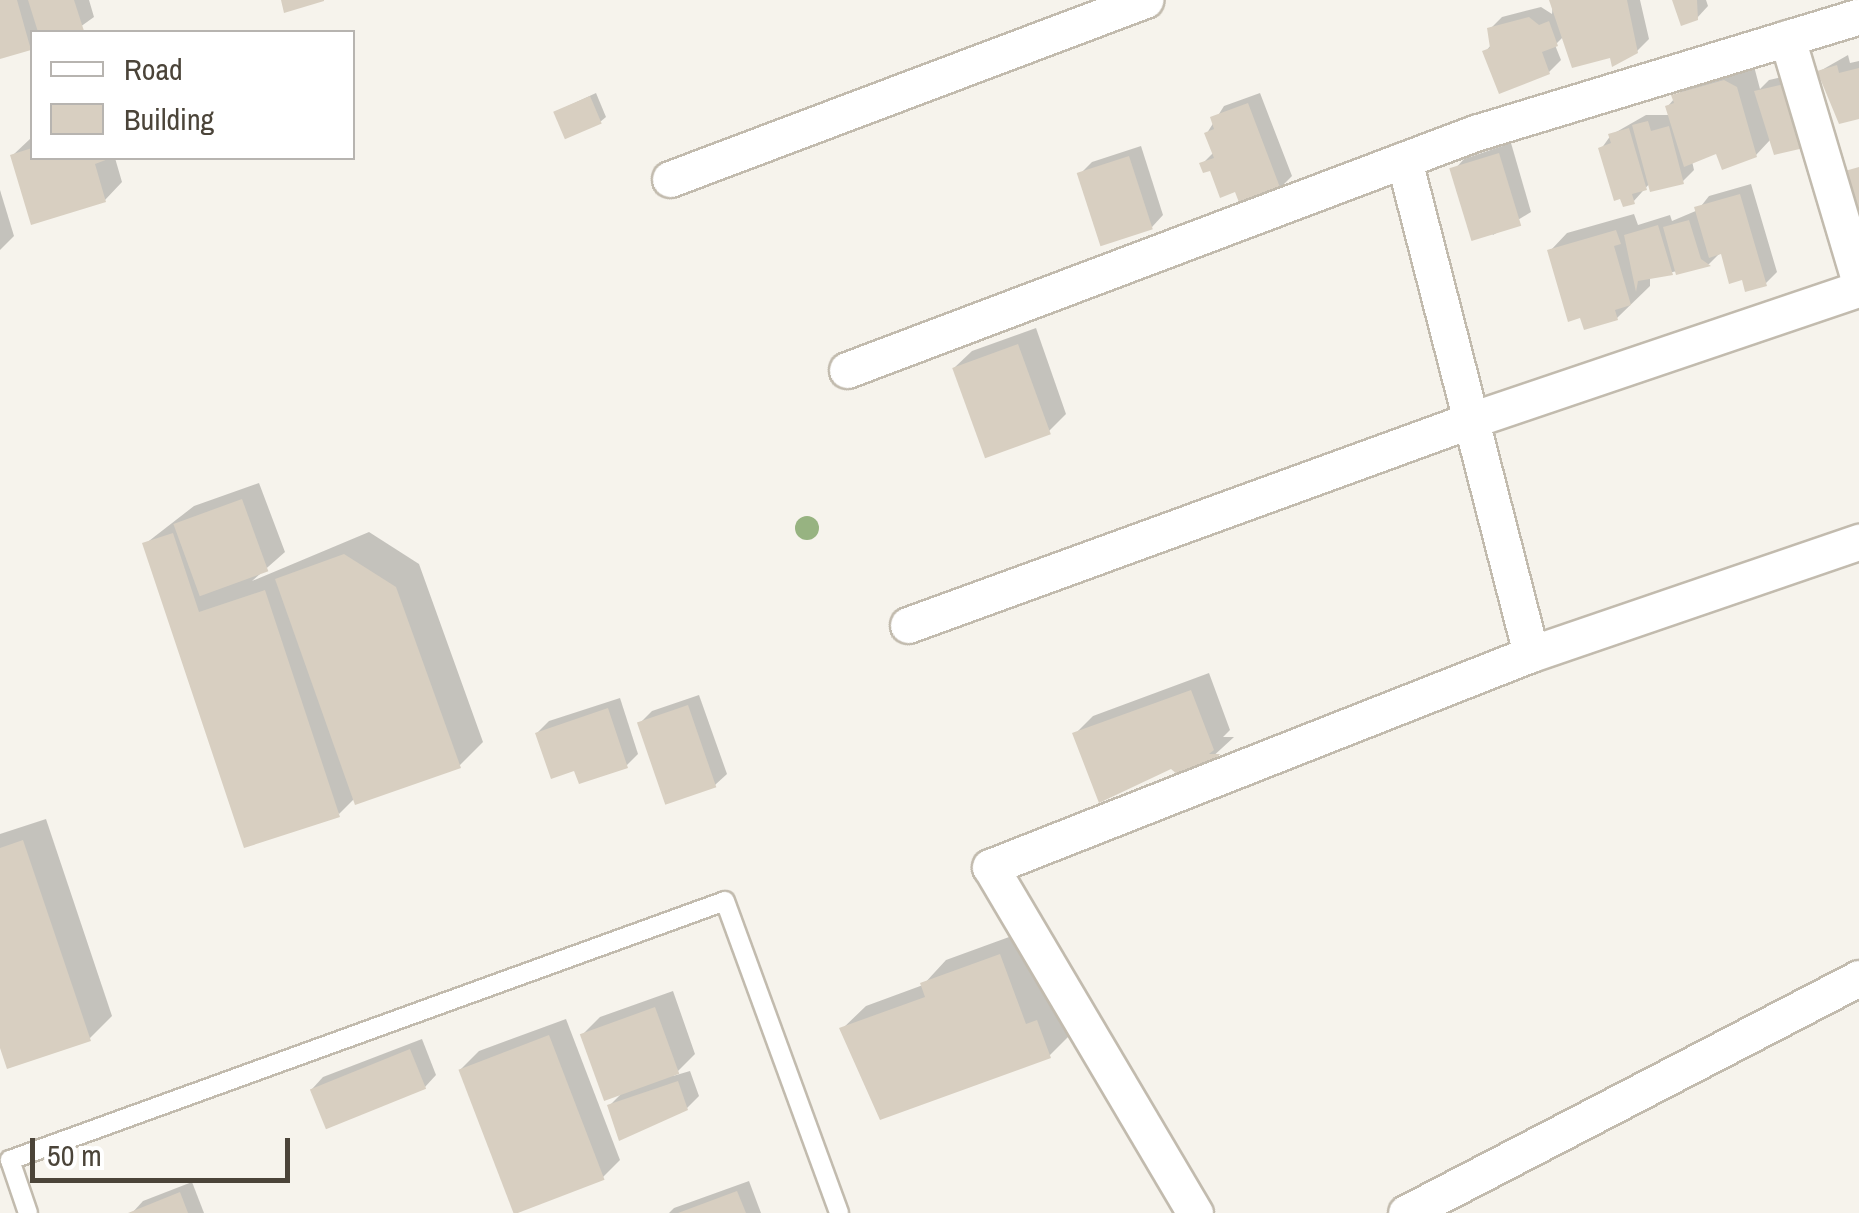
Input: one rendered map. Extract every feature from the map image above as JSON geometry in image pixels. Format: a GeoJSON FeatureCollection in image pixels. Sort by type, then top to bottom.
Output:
{"type":"FeatureCollection","features":[{"type":"Feature","properties":{"kind":"street"},"geometry":{"type":"LineString","coordinates":[[670,179],[1146,0]]}},
{"type":"Feature","properties":{"kind":"street"},"geometry":{"type":"LineString","coordinates":[[847,370],[1404,160],[1859,16]]}},
{"type":"Feature","properties":{"kind":"street"},"geometry":{"type":"LineString","coordinates":[[1787,38],[1859,280]]}},
{"type":"Feature","properties":{"kind":"street"},"geometry":{"type":"LineString","coordinates":[[1404,160],[1474,419],[1531,654]]}},
{"type":"Feature","properties":{"kind":"street"},"geometry":{"type":"LineString","coordinates":[[908,625],[1474,419],[1859,289]]}},
{"type":"Feature","properties":{"kind":"street"},"geometry":{"type":"LineString","coordinates":[[1195,1213],[990,867],[1531,654],[1859,542]]}},
{"type":"Feature","properties":{"kind":"street"},"geometry":{"type":"LineString","coordinates":[[1406,1213],[1859,978]]}},
{"type":"Feature","properties":{"kind":"lane"},"geometry":{"type":"LineString","coordinates":[[28,1213],[10,1160],[726,900],[838,1213]]}},
{"type":"Feature","properties":{"kind":"building"},"geometry":{"type":"Polygon","coordinates":[[[0,0],[17,0],[30,50],[0,59],[0,0]]]}},
{"type":"Feature","properties":{"kind":"building"},"geometry":{"type":"Polygon","coordinates":[[[28,0],[74,0],[84,30],[37,30],[28,0]]]}},
{"type":"Feature","properties":{"kind":"building"},"geometry":{"type":"Polygon","coordinates":[[[281,0],[324,0],[324,1],[284,13],[281,0]]]}},
{"type":"Feature","properties":{"kind":"building"},"geometry":{"type":"Polygon","coordinates":[[[1549,0],[1627,0],[1638,53],[1612,67],[1610,58],[1572,68],[1549,0]]]}},
{"type":"Feature","properties":{"kind":"building"},"geometry":{"type":"Polygon","coordinates":[[[1672,0],[1697,0],[1698,20],[1681,26],[1672,0]]]}},
{"type":"Feature","properties":{"kind":"building"},"geometry":{"type":"Polygon","coordinates":[[[1529,17],[1539,25],[1549,21],[1558,46],[1542,52],[1550,74],[1499,94],[1482,51],[1490,48],[1487,28],[1529,17]]]}},
{"type":"Feature","properties":{"kind":"building"},"geometry":{"type":"Polygon","coordinates":[[[1837,65],[1839,73],[1859,68],[1859,119],[1839,124],[1817,71],[1837,65]]]}},
{"type":"Feature","properties":{"kind":"building"},"geometry":{"type":"Polygon","coordinates":[[[1724,80],[1737,87],[1757,157],[1722,170],[1716,154],[1684,167],[1665,106],[1674,103],[1671,95],[1724,80]]]}},
{"type":"Feature","properties":{"kind":"building"},"geometry":{"type":"Polygon","coordinates":[[[1789,83],[1804,148],[1774,155],[1754,91],[1789,83]]]}},
{"type":"Feature","properties":{"kind":"building"},"geometry":{"type":"Polygon","coordinates":[[[590,96],[602,124],[565,139],[553,112],[590,96]]]}},
{"type":"Feature","properties":{"kind":"building"},"geometry":{"type":"Polygon","coordinates":[[[1248,103],[1281,190],[1240,205],[1235,192],[1220,198],[1210,171],[1203,173],[1199,163],[1214,158],[1204,133],[1214,129],[1210,117],[1248,103]]]}},
{"type":"Feature","properties":{"kind":"building"},"geometry":{"type":"Polygon","coordinates":[[[1648,121],[1651,131],[1669,126],[1684,184],[1650,192],[1632,125],[1648,121]]]}},
{"type":"Feature","properties":{"kind":"building"},"geometry":{"type":"Polygon","coordinates":[[[1629,128],[1647,190],[1632,194],[1635,204],[1623,207],[1620,199],[1614,201],[1598,148],[1611,143],[1608,134],[1629,128]]]}},
{"type":"Feature","properties":{"kind":"building"},"geometry":{"type":"Polygon","coordinates":[[[30,149],[30,160],[106,160],[95,164],[106,202],[31,225],[10,155],[30,149]]]}},
{"type":"Feature","properties":{"kind":"building"},"geometry":{"type":"Polygon","coordinates":[[[1499,153],[1521,226],[1471,241],[1449,168],[1499,153]]]}},
{"type":"Feature","properties":{"kind":"building"},"geometry":{"type":"Polygon","coordinates":[[[1129,156],[1153,229],[1100,246],[1077,173],[1129,156]]]}},
{"type":"Feature","properties":{"kind":"building"},"geometry":{"type":"Polygon","coordinates":[[[1859,167],[1859,209],[1858,209],[1845,171],[1859,167]]]}},
{"type":"Feature","properties":{"kind":"building"},"geometry":{"type":"Polygon","coordinates":[[[1740,194],[1767,286],[1745,292],[1742,280],[1729,284],[1721,254],[1709,258],[1694,207],[1740,194]]]}},
{"type":"Feature","properties":{"kind":"building"},"geometry":{"type":"Polygon","coordinates":[[[1689,220],[1701,259],[1711,266],[1676,275],[1663,227],[1689,220]]]}},
{"type":"Feature","properties":{"kind":"building"},"geometry":{"type":"Polygon","coordinates":[[[1658,225],[1673,275],[1638,281],[1636,292],[1624,235],[1658,225]]]}},
{"type":"Feature","properties":{"kind":"building"},"geometry":{"type":"Polygon","coordinates":[[[1616,230],[1621,244],[1614,246],[1631,305],[1615,310],[1618,320],[1584,330],[1580,318],[1568,322],[1547,250],[1616,230]]]}},
{"type":"Feature","properties":{"kind":"building"},"geometry":{"type":"Polygon","coordinates":[[[1018,344],[1051,434],[985,458],[952,368],[1018,344]]]}},
{"type":"Feature","properties":{"kind":"building"},"geometry":{"type":"Polygon","coordinates":[[[242,499],[268,571],[200,596],[173,524],[242,499]]]}},
{"type":"Feature","properties":{"kind":"building"},"geometry":{"type":"Polygon","coordinates":[[[173,533],[199,612],[265,590],[340,817],[244,848],[142,543],[173,533]]]}},
{"type":"Feature","properties":{"kind":"building"},"geometry":{"type":"Polygon","coordinates":[[[344,554],[396,587],[461,768],[355,805],[275,579],[344,554]]]}},
{"type":"Feature","properties":{"kind":"building"},"geometry":{"type":"Polygon","coordinates":[[[1191,690],[1214,750],[1209,754],[1220,754],[1209,768],[1178,775],[1171,769],[1099,803],[1072,733],[1191,690]]]}},
{"type":"Feature","properties":{"kind":"building"},"geometry":{"type":"Polygon","coordinates":[[[688,705],[716,787],[665,805],[637,723],[688,705]]]}},
{"type":"Feature","properties":{"kind":"building"},"geometry":{"type":"Polygon","coordinates":[[[608,708],[628,768],[579,784],[574,771],[551,779],[535,733],[608,708]]]}},
{"type":"Feature","properties":{"kind":"building"},"geometry":{"type":"Polygon","coordinates":[[[23,840],[91,1041],[7,1069],[0,1048],[0,848],[23,840]]]}},
{"type":"Feature","properties":{"kind":"building"},"geometry":{"type":"Polygon","coordinates":[[[1000,954],[1026,1024],[1037,1020],[1051,1058],[880,1120],[839,1028],[925,997],[920,983],[1000,954]]]}},
{"type":"Feature","properties":{"kind":"building"},"geometry":{"type":"Polygon","coordinates":[[[655,1007],[679,1074],[604,1101],[580,1034],[655,1007]]]}},
{"type":"Feature","properties":{"kind":"building"},"geometry":{"type":"Polygon","coordinates":[[[549,1035],[605,1180],[513,1213],[458,1070],[549,1035]]]}},
{"type":"Feature","properties":{"kind":"building"},"geometry":{"type":"Polygon","coordinates":[[[410,1049],[426,1089],[326,1129],[310,1089],[410,1049]]]}},
{"type":"Feature","properties":{"kind":"building"},"geometry":{"type":"Polygon","coordinates":[[[678,1081],[688,1110],[619,1141],[607,1105],[678,1081]]]}},
{"type":"Feature","properties":{"kind":"building"},"geometry":{"type":"Polygon","coordinates":[[[737,1191],[746,1213],[678,1213],[737,1191]]]}},
{"type":"Feature","properties":{"kind":"building"},"geometry":{"type":"Polygon","coordinates":[[[180,1192],[188,1213],[128,1213],[180,1192]]]}}]}
